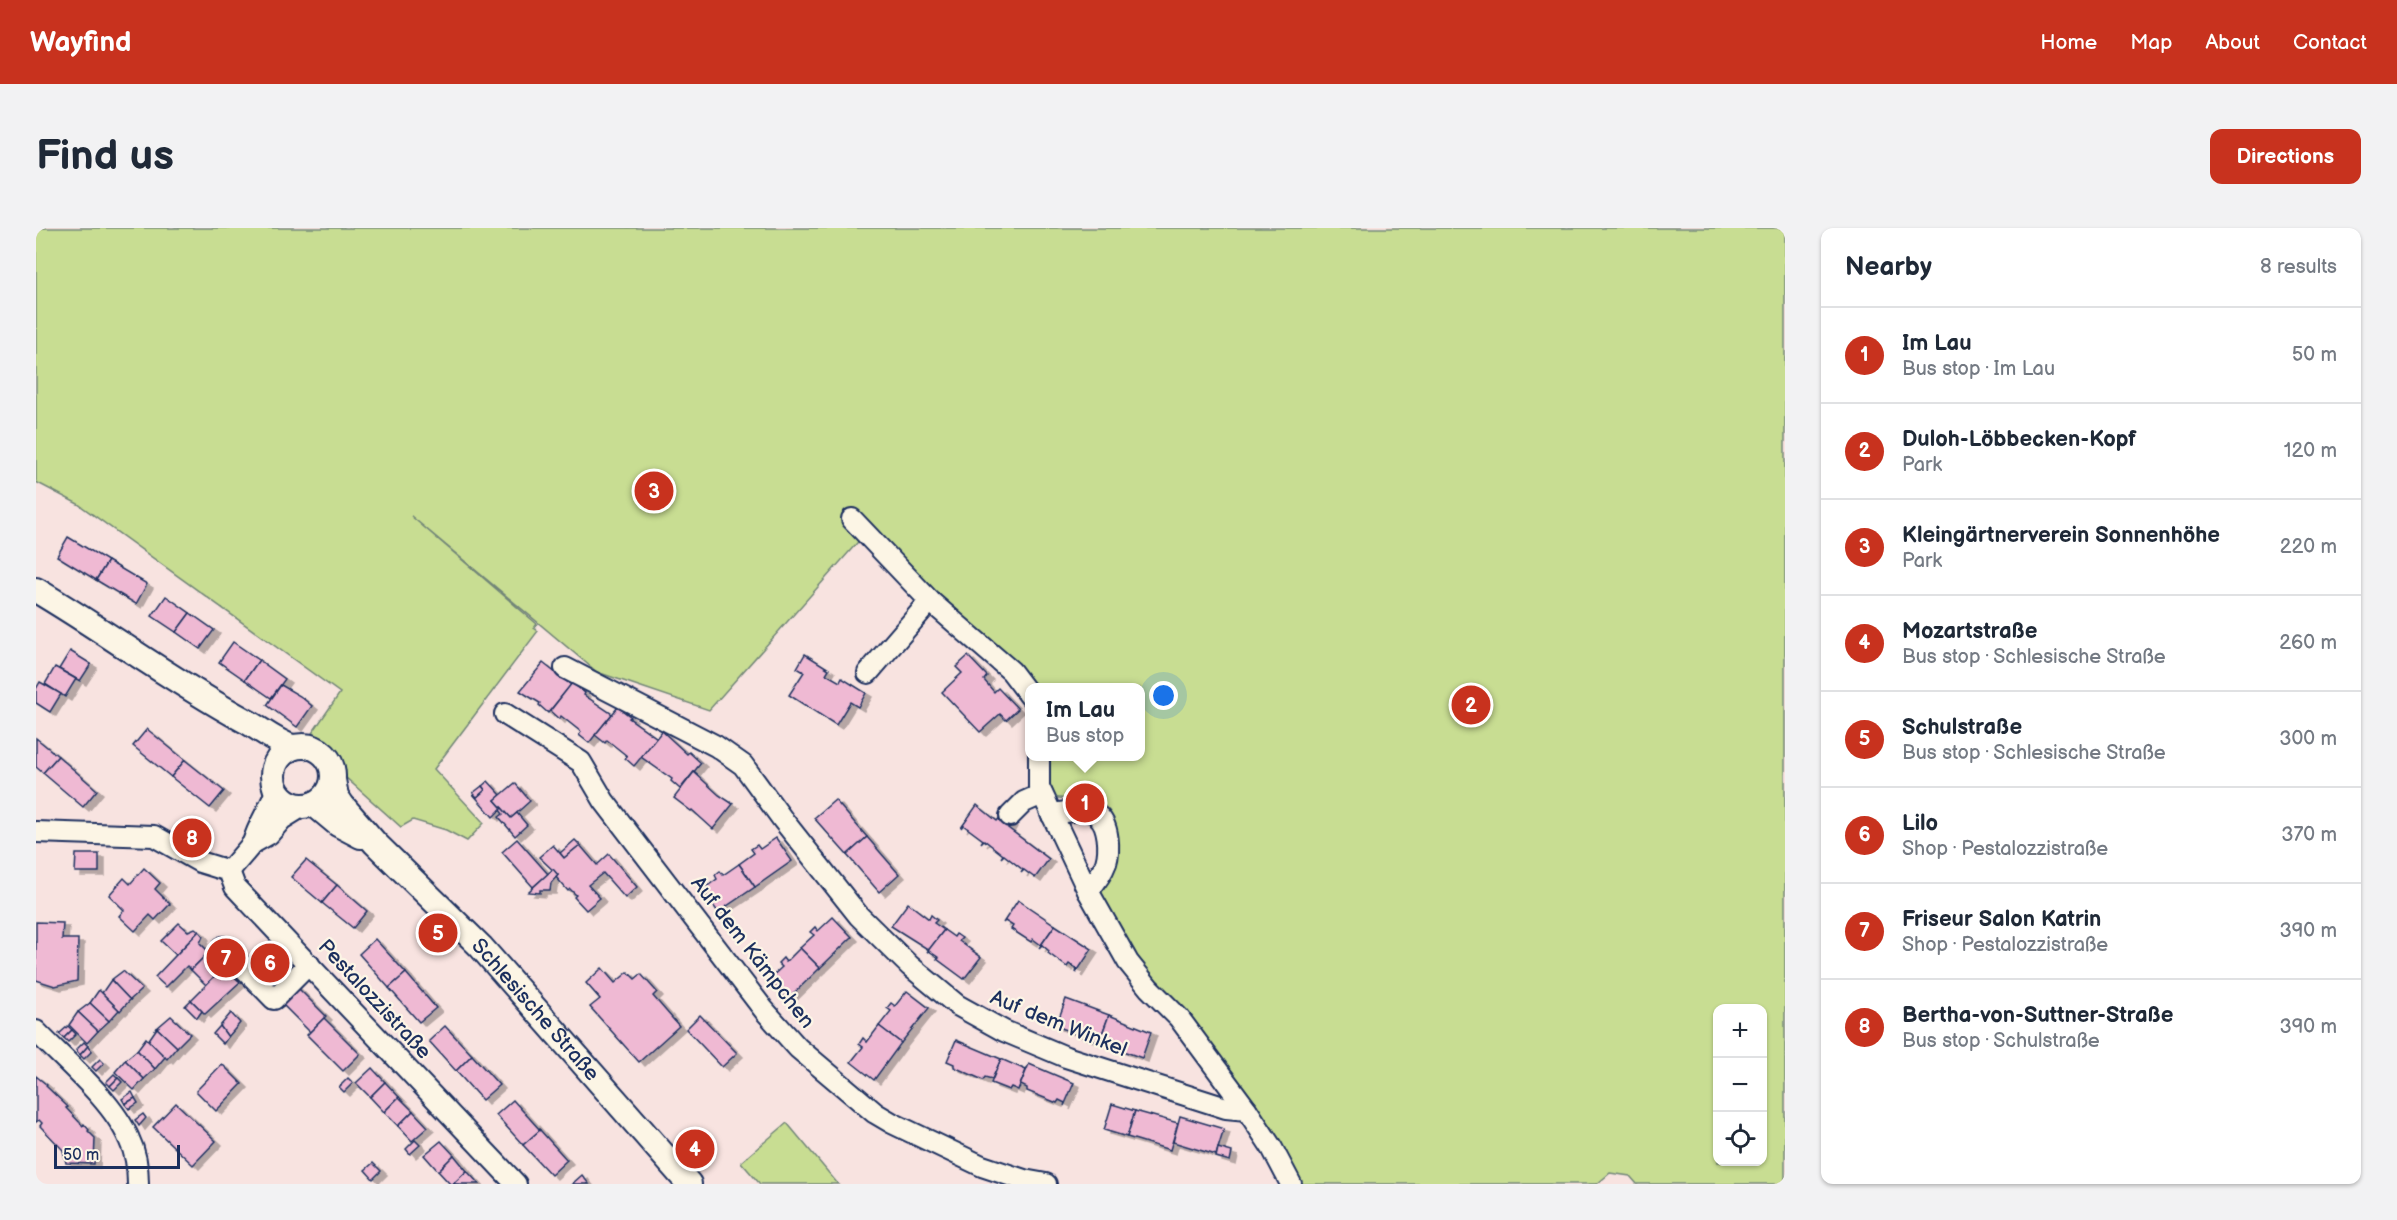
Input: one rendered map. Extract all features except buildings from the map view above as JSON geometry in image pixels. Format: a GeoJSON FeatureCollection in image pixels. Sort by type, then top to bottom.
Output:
{"type":"FeatureCollection","features":[{"type":"Feature","properties":{"kind":"main road"},"geometry":{"type":"LineString","coordinates":[[36,590],[91,623],[198,695],[250,723],[277,742],[292,747],[312,747],[321,752],[328,759],[332,769],[333,780],[330,790],[323,798],[308,805],[293,805],[284,800],[266,754],[198,695]]}},
{"type":"Feature","properties":{"kind":"main road"},"geometry":{"type":"LineString","coordinates":[[275,780],[278,759],[292,747]]}},
{"type":"Feature","properties":{"kind":"main road","name":"Schlesische Straße"},"geometry":{"type":"LineString","coordinates":[[333,780],[336,796],[342,806],[375,843],[481,947],[689,1184]]}},
{"type":"Feature","properties":{"kind":"main road","name":"Schlesische Straße"},"geometry":{"type":"LineString","coordinates":[[308,805],[375,843]]}},
{"type":"Feature","properties":{"kind":"street"},"geometry":{"type":"LineString","coordinates":[[852,519],[930,601],[1011,671],[1025,690]]}},
{"type":"Feature","properties":{"kind":"street"},"geometry":{"type":"LineString","coordinates":[[868,673],[930,601]]}},
{"type":"Feature","properties":{"kind":"street","name":"Auf dem Winkel"},"geometry":{"type":"LineString","coordinates":[[565,668],[716,746],[743,765],[859,916],[910,966],[957,1005],[1004,1031],[1066,1057],[1226,1108],[1248,1110]]}},
{"type":"Feature","properties":{"kind":"street","name":"Auf dem Kämpchen"},"geometry":{"type":"LineString","coordinates":[[505,714],[581,762],[603,801],[764,1010],[798,1048],[874,1113],[892,1124],[982,1166],[1024,1180],[1046,1184]]}},
{"type":"Feature","properties":{"kind":"street"},"geometry":{"type":"LineString","coordinates":[[1039,761],[1039,787],[1042,794],[1088,891],[1128,962],[1149,988],[1179,1018],[1248,1110],[1291,1184]]}},
{"type":"Feature","properties":{"kind":"street"},"geometry":{"type":"LineString","coordinates":[[253,843],[257,826],[270,809],[275,780]]}},
{"type":"Feature","properties":{"kind":"street"},"geometry":{"type":"LineString","coordinates":[[1010,816],[1024,802],[1042,794]]}},
{"type":"Feature","properties":{"kind":"street"},"geometry":{"type":"LineString","coordinates":[[36,832],[154,836],[200,862],[229,871],[253,843],[269,834],[282,819],[308,805]]}},
{"type":"Feature","properties":{"kind":"street"},"geometry":{"type":"LineString","coordinates":[[1051,814],[1084,810],[1098,815],[1107,830],[1106,862],[1100,876],[1088,891]]}},
{"type":"Feature","properties":{"kind":"street","name":"Pestalozzistraße"},"geometry":{"type":"LineString","coordinates":[[229,871],[235,886],[516,1184]]}},
{"type":"Feature","properties":{"kind":"street"},"geometry":{"type":"LineString","coordinates":[[223,947],[274,999],[309,964]]}},
{"type":"Feature","properties":{"kind":"street"},"geometry":{"type":"LineString","coordinates":[[36,1031],[112,1109],[129,1138],[138,1168],[138,1184]]}},
{"type":"Feature","properties":{"kind":"green space"},"geometry":{"type":"Polygon","coordinates":[[[36,228],[1785,228],[1785,1184],[1637,1184],[1630,1176],[1610,1173],[1597,1184],[1293,1184],[1129,959],[1096,900],[1112,822],[1100,802],[1049,797],[1047,761],[1145,761],[1145,683],[1032,683],[864,535],[709,710],[597,672],[411,516],[537,624],[534,628],[538,631],[434,769],[484,823],[467,841],[446,830],[413,820],[401,827],[306,742],[340,693],[78,504],[36,482],[36,228]]]}},
{"type":"Feature","properties":{"kind":"green space"},"geometry":{"type":"Polygon","coordinates":[[[787,1123],[838,1184],[760,1184],[741,1162],[787,1123]]]}},
{"type":"Feature","properties":{"kind":"place","name":"Kleingärtnerverein Sonnenhöhe"},"geometry":{"type":"Point","coordinates":[654,491]}},
{"type":"Feature","properties":{"kind":"place","name":"Duloh-Löbbecken-Kopf"},"geometry":{"type":"Point","coordinates":[1471,705]}},
{"type":"Feature","properties":{"kind":"place","name":"Im Lau"},"geometry":{"type":"Point","coordinates":[1085,803]}},
{"type":"Feature","properties":{"kind":"place","name":"Bertha-von-Suttner-Straße"},"geometry":{"type":"Point","coordinates":[192,838]}},
{"type":"Feature","properties":{"kind":"place","name":"Schulstraße"},"geometry":{"type":"Point","coordinates":[438,933]}},
{"type":"Feature","properties":{"kind":"place","name":"Friseur Salon Katrin"},"geometry":{"type":"Point","coordinates":[226,958]}},
{"type":"Feature","properties":{"kind":"place","name":"Lilo"},"geometry":{"type":"Point","coordinates":[270,963]}},
{"type":"Feature","properties":{"kind":"place","name":"Mozartstraße"},"geometry":{"type":"Point","coordinates":[695,1149]}}]}
